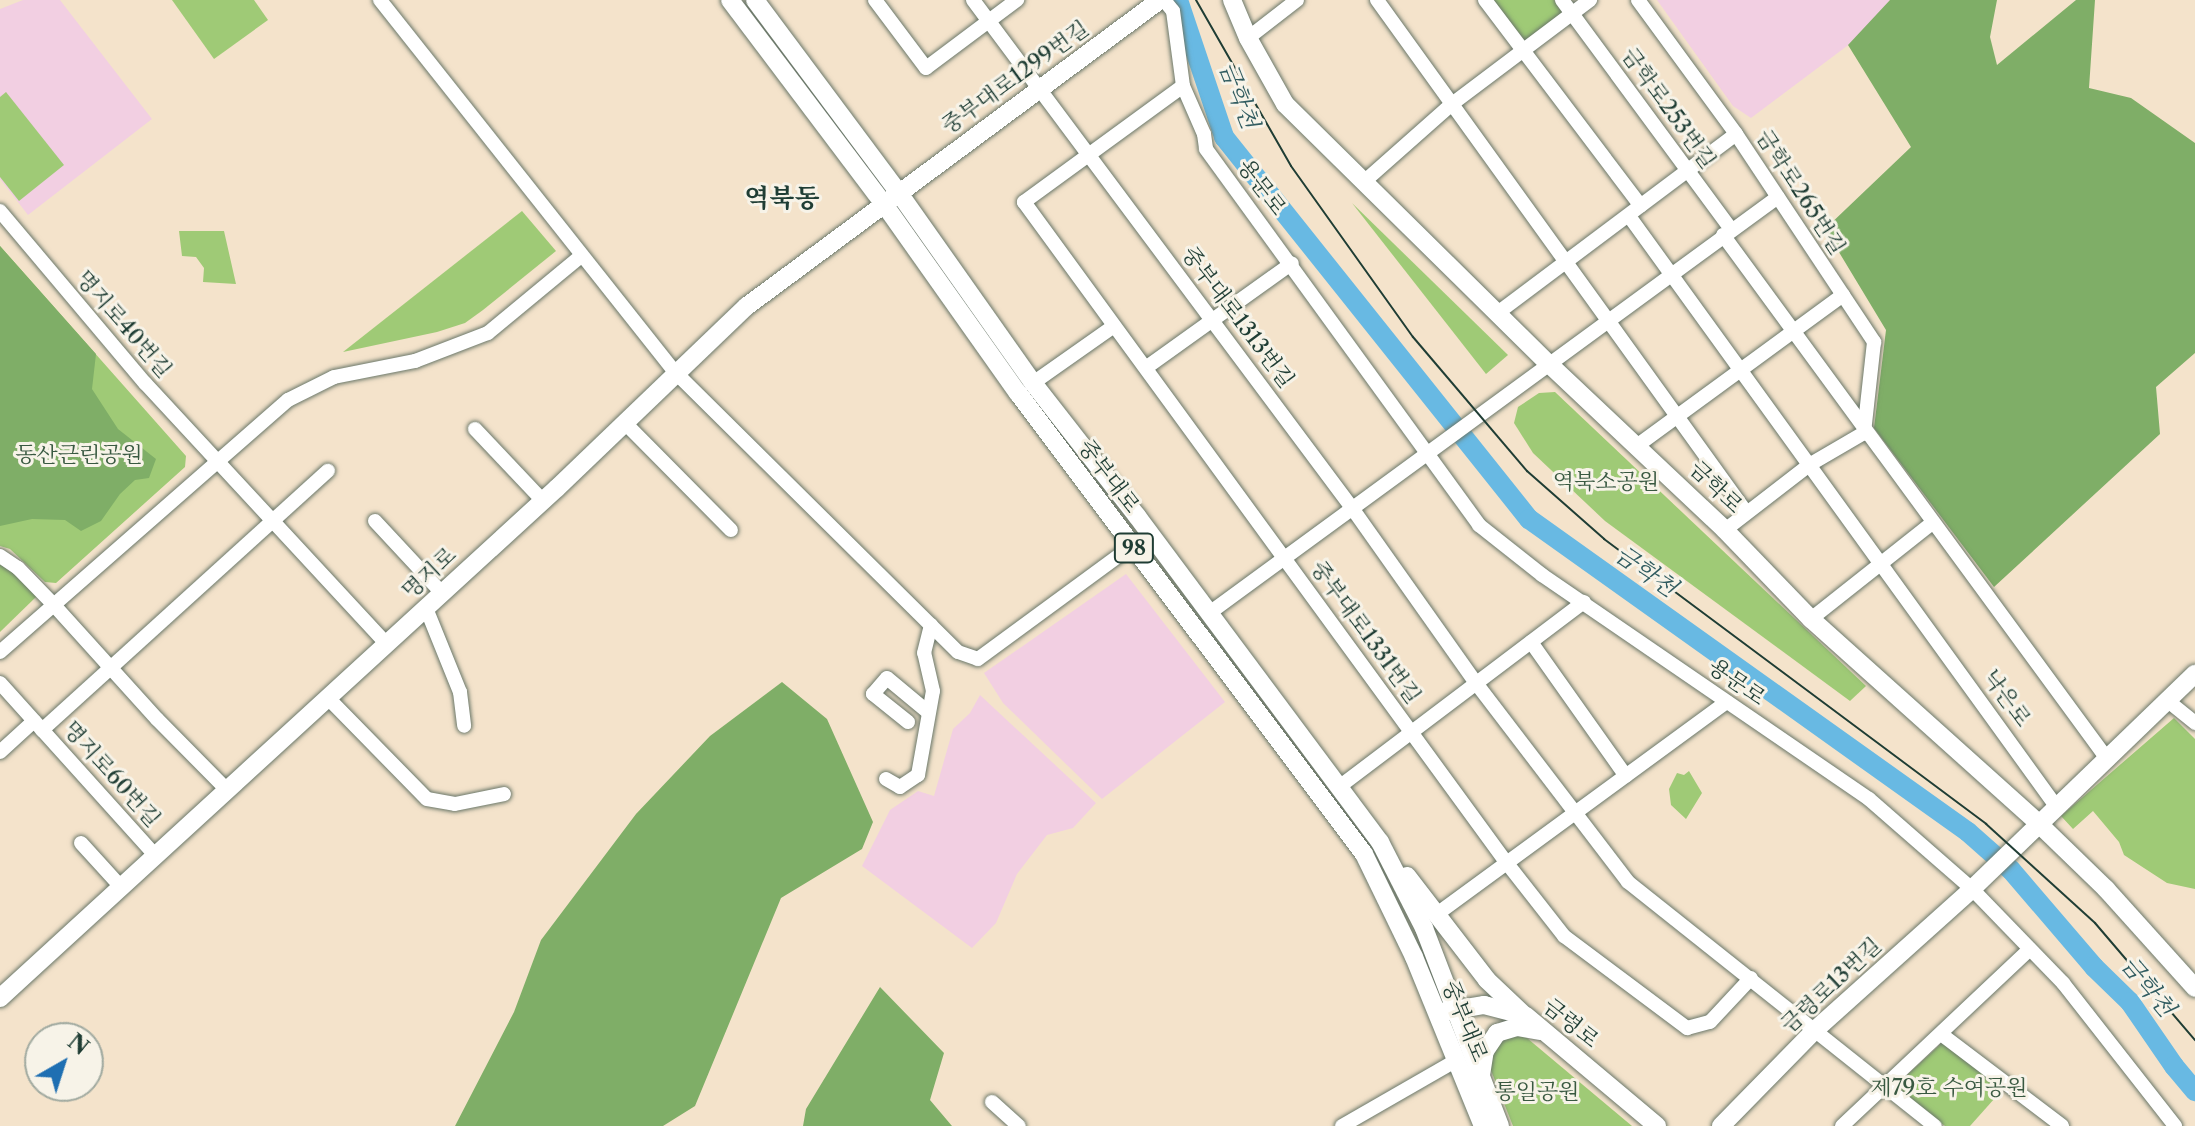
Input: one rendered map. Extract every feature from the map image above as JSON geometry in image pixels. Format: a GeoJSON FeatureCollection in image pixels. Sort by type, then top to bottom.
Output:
{"type":"FeatureCollection","features":[{"type":"Feature","properties":{"kind":"main road","name":"중부대로"},"geometry":{"type":"LineString","coordinates":[[730,0],[892,199],[1380,842],[1424,928],[1455,1061],[1483,1126]]}},
{"type":"Feature","properties":{"kind":"main road","name":"중부대로"},"geometry":{"type":"LineString","coordinates":[[755,0],[892,199],[1018,393],[1364,854],[1414,957],[1481,1078],[1500,1126]]}},
{"type":"Feature","properties":{"kind":"main road","name":"중부대로1299번길"},"geometry":{"type":"LineString","coordinates":[[892,199],[1162,0]]}},
{"type":"Feature","properties":{"kind":"main road","name":"금학로"},"geometry":{"type":"LineString","coordinates":[[1232,0],[1248,38],[1285,104],[1366,180],[1548,363],[1725,530],[1811,619],[2038,823],[2106,889],[2195,988]]}},
{"type":"Feature","properties":{"kind":"main road","name":"명지로"},"geometry":{"type":"LineString","coordinates":[[0,998],[543,501],[675,372],[783,276],[892,199]]}},
{"type":"Feature","properties":{"kind":"main road"},"geometry":{"type":"LineString","coordinates":[[2038,823],[2108,760],[2195,674]]}},
{"type":"Feature","properties":{"kind":"main road","name":"금령로13번길"},"geometry":{"type":"LineString","coordinates":[[1721,1126],[1814,1031],[1975,886],[2038,823]]}},
{"type":"Feature","properties":{"kind":"main road"},"geometry":{"type":"LineString","coordinates":[[1380,842],[1487,980],[1526,1016]]}},
{"type":"Feature","properties":{"kind":"main road","name":"금령로"},"geometry":{"type":"LineString","coordinates":[[1444,1012],[1484,1005],[1526,1016],[1657,1126]]}},
{"type":"Feature","properties":{"kind":"main road"},"geometry":{"type":"LineString","coordinates":[[1481,1078],[1485,1051],[1497,1033],[1517,1027],[1546,1033]]}},
{"type":"Feature","properties":{"kind":"street"},"geometry":{"type":"LineString","coordinates":[[380,0],[675,372],[958,652],[978,659],[1132,546]]}},
{"type":"Feature","properties":{"kind":"street"},"geometry":{"type":"LineString","coordinates":[[875,0],[926,68],[1017,0]]}},
{"type":"Feature","properties":{"kind":"street","name":"중부대로1313번길"},"geometry":{"type":"LineString","coordinates":[[973,0],[1352,508]]}},
{"type":"Feature","properties":{"kind":"street","name":"용문로"},"geometry":{"type":"LineString","coordinates":[[1162,0],[1173,11],[1183,86],[1204,134],[1206,149],[1429,451],[1479,525],[1584,602],[1869,799],[1975,886],[2063,983],[2175,1126]]}},
{"type":"Feature","properties":{"kind":"street"},"geometry":{"type":"LineString","coordinates":[[1248,38],[1297,0]]}},
{"type":"Feature","properties":{"kind":"street"},"geometry":{"type":"LineString","coordinates":[[1377,0],[1746,512]]}},
{"type":"Feature","properties":{"kind":"street"},"geometry":{"type":"LineString","coordinates":[[1485,0],[1641,206]]}},
{"type":"Feature","properties":{"kind":"street","name":"금학로253번길"},"geometry":{"type":"LineString","coordinates":[[1562,0],[1688,171],[1792,331],[1864,433]]}},
{"type":"Feature","properties":{"kind":"street"},"geometry":{"type":"LineString","coordinates":[[1366,180],[1452,104],[1590,0]]}},
{"type":"Feature","properties":{"kind":"street","name":"금학로253번길"},"geometry":{"type":"LineString","coordinates":[[1638,0],[1736,134]]}},
{"type":"Feature","properties":{"kind":"street"},"geometry":{"type":"LineString","coordinates":[[1183,86],[1024,202],[1284,557]]}},
{"type":"Feature","properties":{"kind":"street","name":"금학로265번길"},"geometry":{"type":"LineString","coordinates":[[1499,312],[1736,134],[1874,342],[1864,433]]}},
{"type":"Feature","properties":{"kind":"street","name":"중부대로1331번길"},"geometry":{"type":"LineString","coordinates":[[1208,614],[1778,197]]}},
{"type":"Feature","properties":{"kind":"street","name":"명지로40번길"},"geometry":{"type":"LineString","coordinates":[[0,211],[145,383],[387,644]]}},
{"type":"Feature","properties":{"kind":"street","name":"낙은로"},"geometry":{"type":"LineString","coordinates":[[1629,216],[2056,806]]}},
{"type":"Feature","properties":{"kind":"street"},"geometry":{"type":"LineString","coordinates":[[0,652],[288,400],[334,377],[415,361],[488,333],[581,256]]}},
{"type":"Feature","properties":{"kind":"street"},"geometry":{"type":"LineString","coordinates":[[1147,367],[1292,263]]}},
{"type":"Feature","properties":{"kind":"street"},"geometry":{"type":"LineString","coordinates":[[1638,445],[1674,415],[1843,295]]}},
{"type":"Feature","properties":{"kind":"street"},"geometry":{"type":"LineString","coordinates":[[1033,383],[1114,326]]}},
{"type":"Feature","properties":{"kind":"street"},"geometry":{"type":"LineString","coordinates":[[624,422],[731,530]]}},
{"type":"Feature","properties":{"kind":"street"},"geometry":{"type":"LineString","coordinates":[[475,429],[543,501]]}},
{"type":"Feature","properties":{"kind":"street"},"geometry":{"type":"LineString","coordinates":[[1725,530],[1809,465],[1864,433]]}},
{"type":"Feature","properties":{"kind":"street","name":"낙은로"},"geometry":{"type":"LineString","coordinates":[[1864,433],[2108,760]]}},
{"type":"Feature","properties":{"kind":"street"},"geometry":{"type":"LineString","coordinates":[[0,683],[38,725],[110,669],[328,471]]}},
{"type":"Feature","properties":{"kind":"street"},"geometry":{"type":"LineString","coordinates":[[1352,508],[1476,683],[1628,882],[1935,1126]]}},
{"type":"Feature","properties":{"kind":"street"},"geometry":{"type":"LineString","coordinates":[[375,521],[442,593]]}},
{"type":"Feature","properties":{"kind":"street"},"geometry":{"type":"LineString","coordinates":[[1811,619],[1932,523]]}},
{"type":"Feature","properties":{"kind":"street"},"geometry":{"type":"LineString","coordinates":[[0,556],[18,568],[53,604],[110,669],[227,790]]}},
{"type":"Feature","properties":{"kind":"street","name":"중부대로1331번길"},"geometry":{"type":"LineString","coordinates":[[1284,557],[1506,862],[1564,936],[1687,1028],[1710,1022],[1751,978]]}},
{"type":"Feature","properties":{"kind":"street"},"geometry":{"type":"LineString","coordinates":[[1339,787],[1584,602]]}},
{"type":"Feature","properties":{"kind":"street"},"geometry":{"type":"LineString","coordinates":[[426,608],[460,692],[464,726]]}},
{"type":"Feature","properties":{"kind":"street"},"geometry":{"type":"LineString","coordinates":[[886,779],[900,787],[918,775],[933,691],[924,653],[931,625]]}},
{"type":"Feature","properties":{"kind":"street"},"geometry":{"type":"LineString","coordinates":[[1531,642],[1626,776]]}},
{"type":"Feature","properties":{"kind":"street"},"geometry":{"type":"LineString","coordinates":[[908,722],[868,691],[887,678],[928,712]]}},
{"type":"Feature","properties":{"kind":"street"},"geometry":{"type":"LineString","coordinates":[[328,698],[427,799],[455,804],[504,794]]}},
{"type":"Feature","properties":{"kind":"street"},"geometry":{"type":"LineString","coordinates":[[2168,701],[2195,723]]}},
{"type":"Feature","properties":{"kind":"street"},"geometry":{"type":"LineString","coordinates":[[1437,914],[1727,702]]}},
{"type":"Feature","properties":{"kind":"street","name":"명지로60번길"},"geometry":{"type":"LineString","coordinates":[[0,752],[38,725],[156,856]]}},
{"type":"Feature","properties":{"kind":"street"},"geometry":{"type":"LineString","coordinates":[[81,843],[121,887]]}},
{"type":"Feature","properties":{"kind":"street"},"geometry":{"type":"LineString","coordinates":[[1842,1126],[2030,949]]}},
{"type":"Feature","properties":{"kind":"street"},"geometry":{"type":"LineString","coordinates":[[1941,1034],[2062,1126]]}},
{"type":"Feature","properties":{"kind":"street"},"geometry":{"type":"LineString","coordinates":[[1342,1126],[1455,1061]]}},
{"type":"Feature","properties":{"kind":"street"},"geometry":{"type":"LineString","coordinates":[[992,1102],[1019,1126]]}},
{"type":"Feature","properties":{"kind":"shaded area"},"geometry":{"type":"Polygon","coordinates":[[[23,0],[60,0],[152,119],[28,215],[0,179],[0,9],[23,0]]]}},
{"type":"Feature","properties":{"kind":"shaded area"},"geometry":{"type":"Polygon","coordinates":[[[1657,0],[1890,0],[1859,37],[1751,118],[1733,106],[1657,0]]]}},
{"type":"Feature","properties":{"kind":"shaded area"},"geometry":{"type":"Polygon","coordinates":[[[1126,574],[1225,702],[1102,799],[1003,703],[984,673],[1126,574]]]}},
{"type":"Feature","properties":{"kind":"shaded area"},"geometry":{"type":"Polygon","coordinates":[[[980,695],[1096,803],[1073,828],[1047,835],[1017,874],[996,923],[972,948],[862,866],[890,810],[918,791],[934,796],[953,729],[970,713],[980,695]]]}},
{"type":"Feature","properties":{"kind":"green space"},"geometry":{"type":"Polygon","coordinates":[[[172,0],[254,0],[268,20],[214,59],[172,0]]]}},
{"type":"Feature","properties":{"kind":"green space"},"geometry":{"type":"Polygon","coordinates":[[[1491,0],[1554,0],[1565,13],[1525,44],[1491,0]]]}},
{"type":"Feature","properties":{"kind":"green space"},"geometry":{"type":"Polygon","coordinates":[[[1890,0],[1997,0],[1990,37],[1997,65],[2076,0],[2095,0],[2089,88],[2131,98],[2195,143],[2195,353],[2156,387],[2160,434],[1994,587],[1874,428],[1886,330],[1825,229],[1911,147],[1848,45],[1890,0]]]}},
{"type":"Feature","properties":{"kind":"green space"},"geometry":{"type":"Polygon","coordinates":[[[6,92],[64,165],[19,201],[0,177],[0,97],[6,92]]]}},
{"type":"Feature","properties":{"kind":"green space"},"geometry":{"type":"Polygon","coordinates":[[[1352,203],[1508,355],[1486,374],[1352,203]]]}},
{"type":"Feature","properties":{"kind":"green space"},"geometry":{"type":"Polygon","coordinates":[[[522,211],[556,251],[483,310],[465,323],[437,332],[343,352],[522,211]]]}},
{"type":"Feature","properties":{"kind":"green space"},"geometry":{"type":"Polygon","coordinates":[[[179,231],[224,231],[236,284],[203,282],[204,268],[196,257],[182,256],[179,231]]]}},
{"type":"Feature","properties":{"kind":"green space","name":"동산근린공원"},"geometry":{"type":"Polygon","coordinates":[[[0,246],[186,456],[185,467],[56,583],[45,582],[10,549],[0,546],[0,246]]]}},
{"type":"Feature","properties":{"kind":"green space","name":"동산근린공원"},"geometry":{"type":"Polygon","coordinates":[[[0,246],[96,354],[92,389],[118,429],[156,459],[149,478],[135,480],[120,494],[101,521],[81,531],[65,520],[32,519],[0,526],[0,246]]]}},
{"type":"Feature","properties":{"kind":"green space","name":"역북소공원"},"geometry":{"type":"Polygon","coordinates":[[[1555,392],[1866,686],[1850,701],[1605,521],[1533,453],[1514,423],[1518,407],[1539,393],[1555,392]]]}},
{"type":"Feature","properties":{"kind":"green space"},"geometry":{"type":"Polygon","coordinates":[[[0,563],[11,568],[37,596],[0,632],[0,563]]]}},
{"type":"Feature","properties":{"kind":"green space"},"geometry":{"type":"Polygon","coordinates":[[[782,682],[827,719],[873,822],[862,849],[781,898],[695,1106],[663,1126],[455,1126],[514,1012],[541,940],[636,814],[710,736],[782,682]]]}},
{"type":"Feature","properties":{"kind":"green space"},"geometry":{"type":"Polygon","coordinates":[[[2174,718],[2195,739],[2195,889],[2167,883],[2124,855],[2119,842],[2093,811],[2073,829],[2061,816],[2174,718]]]}},
{"type":"Feature","properties":{"kind":"green space"},"geometry":{"type":"Polygon","coordinates":[[[1689,771],[1702,793],[1686,819],[1671,805],[1669,789],[1677,773],[1684,775],[1689,771]]]}},
{"type":"Feature","properties":{"kind":"green space"},"geometry":{"type":"Polygon","coordinates":[[[880,987],[944,1053],[930,1100],[952,1126],[803,1126],[806,1109],[880,987]]]}},
{"type":"Feature","properties":{"kind":"green space","name":"통일공원"},"geometry":{"type":"Polygon","coordinates":[[[1521,1033],[1632,1126],[1513,1126],[1488,1063],[1491,1046],[1505,1036],[1521,1033]]]}},
{"type":"Feature","properties":{"kind":"green space","name":"제79호 수여공원"},"geometry":{"type":"Polygon","coordinates":[[[1943,1042],[2003,1089],[1970,1126],[1945,1126],[1893,1088],[1943,1042]]]}},
{"type":"Feature","properties":{"kind":"waterway","name":"금학천"},"geometry":{"type":"LineString","coordinates":[[1178,0],[1224,137],[1529,519],[1968,832],[2011,870],[2094,967],[2130,1002],[2195,1091]]}},
{"type":"Feature","properties":{"kind":"tram line"},"geometry":{"type":"LineString","coordinates":[[1196,0],[1291,166],[1413,337],[1527,471],[1604,539],[1986,824],[2095,923],[2195,1040]]}},
{"type":"Feature","properties":{"kind":"district","name":"역북동"},"geometry":{"type":"Point","coordinates":[782,199]}}]}
